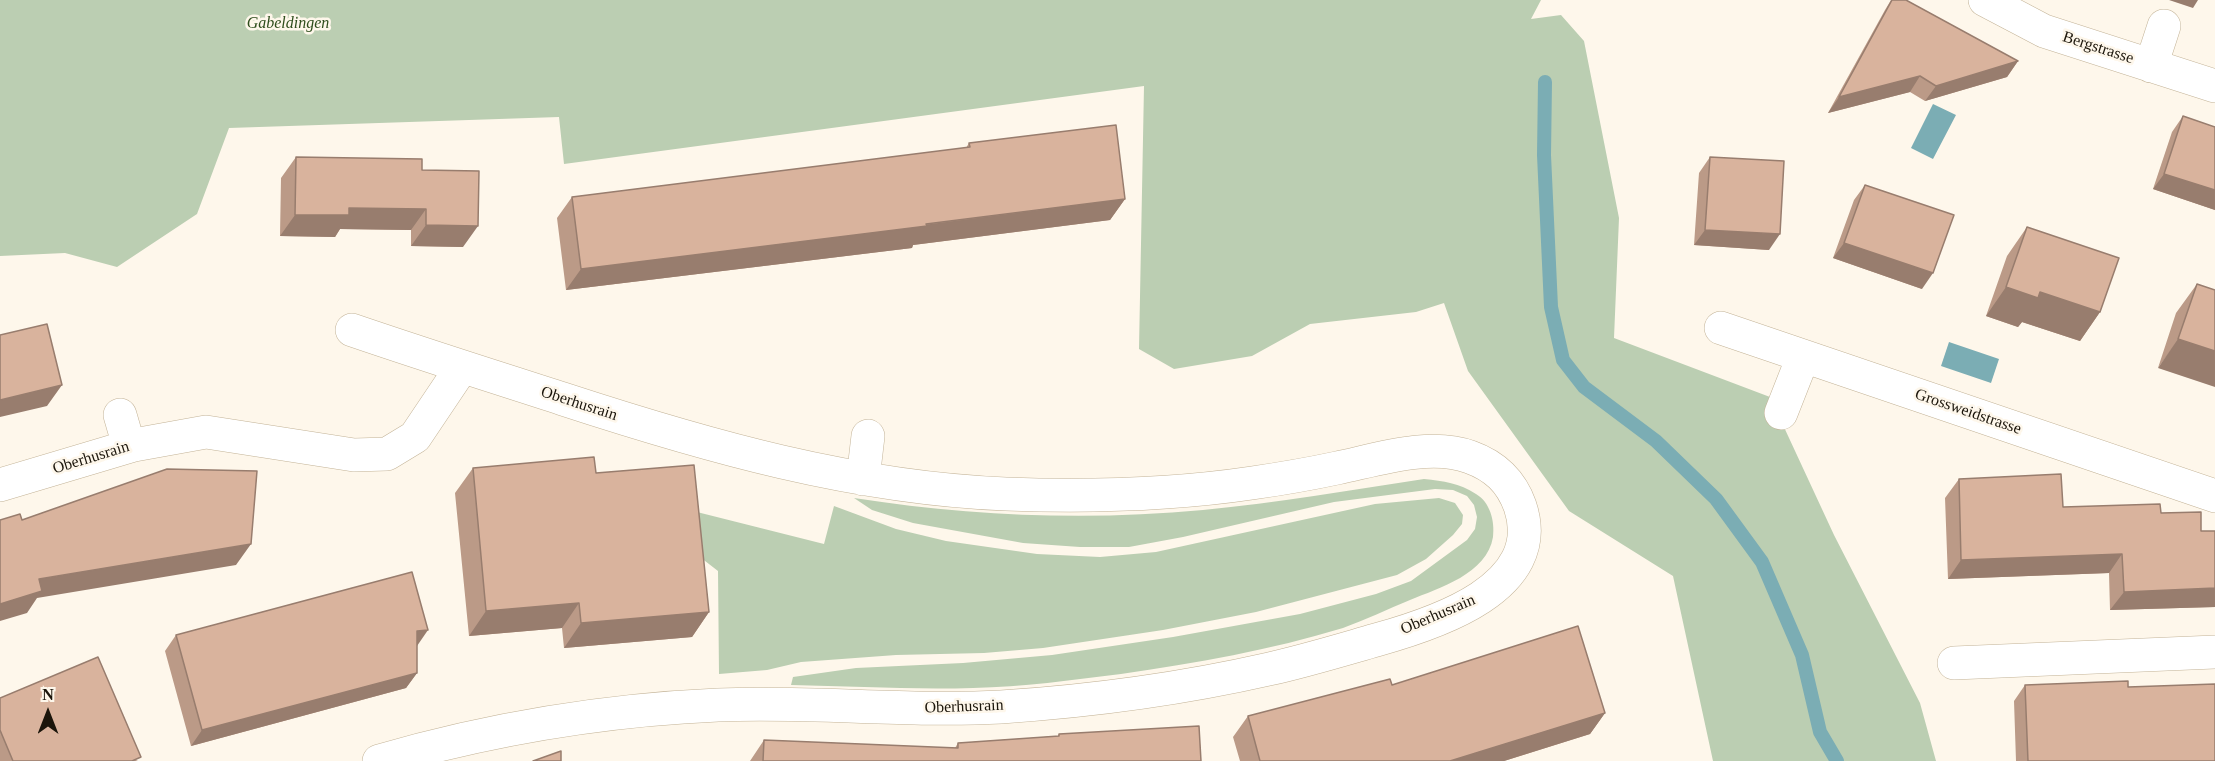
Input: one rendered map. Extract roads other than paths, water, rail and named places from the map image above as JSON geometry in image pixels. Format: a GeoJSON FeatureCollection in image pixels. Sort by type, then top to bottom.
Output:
{"type":"FeatureCollection","features":[{"type":"Feature","properties":{"kind":"street","name":"Bergstrasse"},"geometry":{"type":"LineString","coordinates":[[1985,0],[2044,31],[2215,86]]}},
{"type":"Feature","properties":{"kind":"street"},"geometry":{"type":"LineString","coordinates":[[2151,66],[2164,26]]}},
{"type":"Feature","properties":{"kind":"street","name":"Grossweidstrasse"},"geometry":{"type":"LineString","coordinates":[[1721,328],[2215,496]]}},
{"type":"Feature","properties":{"kind":"street","name":"Oberhusrain"},"geometry":{"type":"LineString","coordinates":[[352,330],[676,436],[804,468],[863,480],[1006,494],[1082,495],[1174,492],[1249,484],[1394,456],[1445,451],[1466,455],[1493,468],[1507,480],[1517,498],[1524,519],[1522,541],[1514,567],[1495,589],[1468,605],[1386,637],[1272,669],[1096,699],[995,707],[915,709],[721,705],[638,711],[528,724],[422,748],[379,761]]}},
{"type":"Feature","properties":{"kind":"street"},"geometry":{"type":"LineString","coordinates":[[1781,413],[1803,357]]}},
{"type":"Feature","properties":{"kind":"street","name":"Oberhusrain"},"geometry":{"type":"LineString","coordinates":[[0,485],[129,446],[206,432],[354,455],[387,454],[415,437],[462,367]]}},
{"type":"Feature","properties":{"kind":"street"},"geometry":{"type":"LineString","coordinates":[[120,415],[129,446]]}},
{"type":"Feature","properties":{"kind":"street"},"geometry":{"type":"LineString","coordinates":[[863,480],[868,436]]}},
{"type":"Feature","properties":{"kind":"street"},"geometry":{"type":"LineString","coordinates":[[1954,663],[2215,652]]}},
{"type":"Feature","properties":{"kind":"water"},"geometry":{"type":"Polygon","coordinates":[[[1933,104],[1956,115],[1933,159],[1911,148],[1933,104]]]}},
{"type":"Feature","properties":{"kind":"water"},"geometry":{"type":"Polygon","coordinates":[[[1949,342],[1999,359],[1991,383],[1941,366],[1949,342]]]}},
{"type":"Feature","properties":{"kind":"waterway"},"geometry":{"type":"LineString","coordinates":[[1545,82],[1544,155],[1551,307],[1563,360],[1584,387],[1656,441],[1716,499],[1762,562],[1802,655],[1820,732],[1837,761]]}},
{"type":"Feature","properties":{"kind":"park label","name":"Gabeldingen"},"geometry":{"type":"Point","coordinates":[288,24]}}]}
